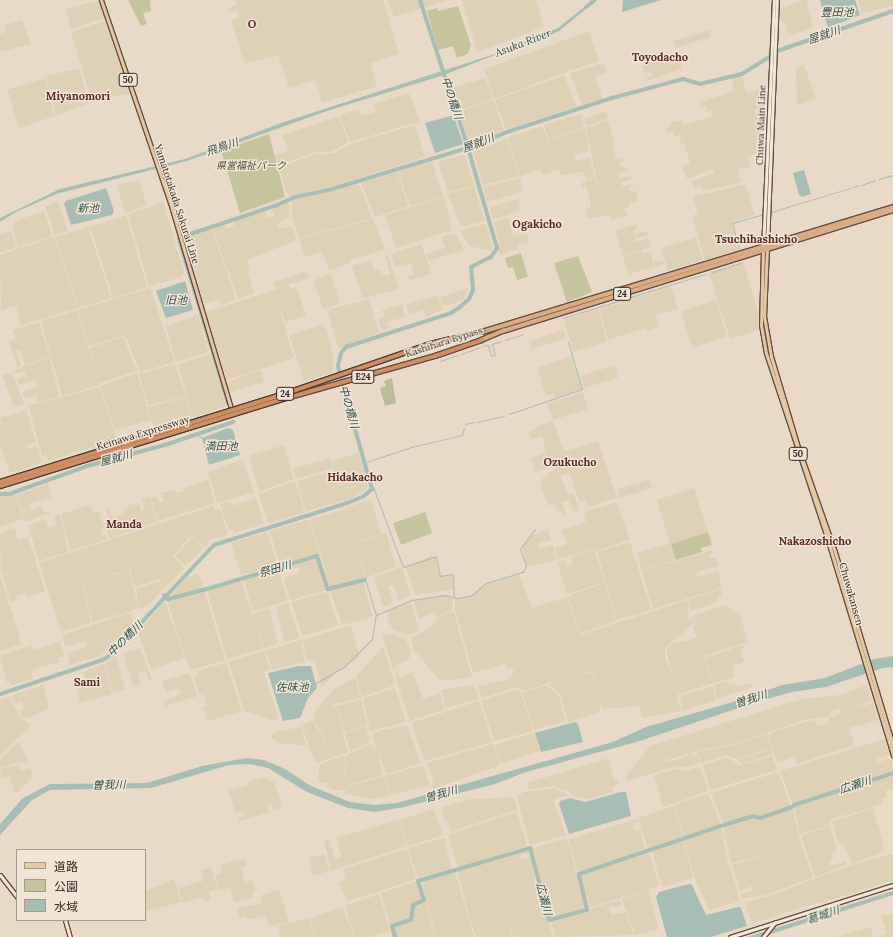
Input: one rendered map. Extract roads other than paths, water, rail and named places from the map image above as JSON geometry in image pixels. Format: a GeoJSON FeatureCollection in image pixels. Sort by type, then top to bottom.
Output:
{"type":"FeatureCollection","features":[{"type":"Feature","properties":{"kind":"highway","name":"Kashihara Bypass"},"geometry":{"type":"LineString","coordinates":[[0,482],[233,412],[482,340],[503,331],[893,207]]}},
{"type":"Feature","properties":{"kind":"highway","name":"Kashihara Bypass"},"geometry":{"type":"LineString","coordinates":[[0,486],[233,412],[243,405],[342,376],[390,358],[893,210]]}},
{"type":"Feature","properties":{"kind":"highway","name":"24"},"geometry":{"type":"LineString","coordinates":[[430,344],[484,331]]}},
{"type":"Feature","properties":{"kind":"highway","name":"24"},"geometry":{"type":"LineString","coordinates":[[435,356],[482,340]]}},
{"type":"Feature","properties":{"kind":"highway","name":"E24"},"geometry":{"type":"LineString","coordinates":[[290,394],[430,344]]}},
{"type":"Feature","properties":{"kind":"highway","name":"E24"},"geometry":{"type":"LineString","coordinates":[[290,394],[435,356]]}},
{"type":"Feature","properties":{"kind":"highway","name":"Keinawa Expressway"},"geometry":{"type":"LineString","coordinates":[[0,482],[290,394]]}},
{"type":"Feature","properties":{"kind":"highway","name":"Keinawa Expressway"},"geometry":{"type":"LineString","coordinates":[[0,486],[290,394]]}},
{"type":"Feature","properties":{"kind":"main road","name":"Yamatotakada Sakurai Line"},"geometry":{"type":"LineString","coordinates":[[101,0],[156,162],[233,412]]}},
{"type":"Feature","properties":{"kind":"main road","name":"Chuwa Main Line"},"geometry":{"type":"LineString","coordinates":[[765,248],[773,8],[775,0]]}},
{"type":"Feature","properties":{"kind":"main road","name":"Chuwa Main Line"},"geometry":{"type":"LineString","coordinates":[[765,248],[776,14],[775,0]]}},
{"type":"Feature","properties":{"kind":"main road","name":"Chuwakansen"},"geometry":{"type":"LineString","coordinates":[[765,248],[761,325],[766,353],[828,541],[893,755]]}},
{"type":"Feature","properties":{"kind":"main road","name":"Chuwakansen"},"geometry":{"type":"LineString","coordinates":[[870,677],[893,745]]}},
{"type":"Feature","properties":{"kind":"main road"},"geometry":{"type":"LineString","coordinates":[[0,875],[16,896]]}},
{"type":"Feature","properties":{"kind":"main road"},"geometry":{"type":"LineString","coordinates":[[730,937],[893,885]]}},
{"type":"Feature","properties":{"kind":"main road"},"geometry":{"type":"LineString","coordinates":[[65,921],[70,937]]}},
{"type":"Feature","properties":{"kind":"main road"},"geometry":{"type":"LineString","coordinates":[[763,937],[772,924],[776,922]]}},
{"type":"Feature","properties":{"kind":"water"},"geometry":{"type":"Polygon","coordinates":[[[623,0],[661,0],[622,12],[623,0]]]}},
{"type":"Feature","properties":{"kind":"water","name":"豊田池"},"geometry":{"type":"Polygon","coordinates":[[[820,0],[855,0],[860,15],[828,28],[820,0]]]}},
{"type":"Feature","properties":{"kind":"water","name":"飛鳥川"},"geometry":{"type":"Polygon","coordinates":[[[588,4],[591,5],[559,31],[524,47],[508,50],[441,76],[330,110],[187,161],[56,194],[16,212],[0,222],[0,218],[60,189],[185,159],[287,121],[498,53],[558,28],[588,4]]]}},
{"type":"Feature","properties":{"kind":"water"},"geometry":{"type":"Polygon","coordinates":[[[451,116],[454,117],[463,144],[435,153],[425,123],[451,116]]]}},
{"type":"Feature","properties":{"kind":"water"},"geometry":{"type":"Polygon","coordinates":[[[804,170],[811,194],[802,197],[799,195],[793,173],[804,170]]]}},
{"type":"Feature","properties":{"kind":"water","name":"新池"},"geometry":{"type":"Polygon","coordinates":[[[106,188],[114,211],[112,215],[71,225],[64,204],[66,201],[106,188]]]}},
{"type":"Feature","properties":{"kind":"water","name":"旧池"},"geometry":{"type":"Polygon","coordinates":[[[185,281],[193,310],[166,318],[156,291],[185,281]]]}},
{"type":"Feature","properties":{"kind":"water","name":"満田池"},"geometry":{"type":"Polygon","coordinates":[[[228,428],[233,430],[240,455],[209,465],[202,438],[228,428]]]}},
{"type":"Feature","properties":{"kind":"water","name":"曽我川"},"geometry":{"type":"Polygon","coordinates":[[[893,656],[893,667],[883,668],[826,687],[792,692],[760,701],[640,741],[526,772],[495,784],[404,807],[375,812],[348,808],[307,792],[268,768],[249,764],[229,765],[151,788],[50,790],[32,800],[0,835],[0,824],[23,798],[50,784],[147,783],[202,766],[247,758],[264,760],[285,769],[311,786],[350,802],[374,805],[397,803],[613,742],[646,727],[740,700],[782,685],[825,678],[874,659],[893,656]]]}},
{"type":"Feature","properties":{"kind":"water","name":"佐味池"},"geometry":{"type":"Polygon","coordinates":[[[299,666],[311,666],[317,688],[308,698],[300,718],[283,721],[268,673],[299,666]]]}},
{"type":"Feature","properties":{"kind":"water"},"geometry":{"type":"Polygon","coordinates":[[[575,722],[578,724],[583,742],[541,752],[535,733],[575,722]]]}},
{"type":"Feature","properties":{"kind":"water"},"geometry":{"type":"Polygon","coordinates":[[[626,792],[631,816],[569,834],[559,804],[560,801],[570,798],[585,802],[626,792]]]}},
{"type":"Feature","properties":{"kind":"water"},"geometry":{"type":"Polygon","coordinates":[[[689,884],[692,885],[706,915],[738,907],[741,908],[747,926],[711,937],[667,937],[656,897],[659,892],[689,884]]]}},
{"type":"Feature","properties":{"kind":"water","name":"葛城川"},"geometry":{"type":"Polygon","coordinates":[[[893,891],[893,895],[761,937],[747,937],[893,891]]]}},
{"type":"Feature","properties":{"kind":"waterway","name":"中の橋川"},"geometry":{"type":"LineString","coordinates":[[0,694],[102,660],[111,655],[214,545],[347,503],[364,496],[372,489],[341,380],[338,366],[341,353],[346,347],[451,313],[460,307],[469,299],[473,290],[471,267],[491,257],[497,248],[468,148],[420,0]]}},
{"type":"Feature","properties":{"kind":"waterway","name":"Asuka River"},"geometry":{"type":"LineString","coordinates":[[586,7],[595,0]]}},
{"type":"Feature","properties":{"kind":"waterway","name":"屋就川"},"geometry":{"type":"LineString","coordinates":[[777,51],[893,11]]}},
{"type":"Feature","properties":{"kind":"waterway","name":"屋就川"},"geometry":{"type":"LineString","coordinates":[[184,236],[277,205],[295,197],[332,189],[468,148],[507,132],[612,98],[683,79],[700,84],[742,74],[769,57]]}},
{"type":"Feature","properties":{"kind":"waterway"},"geometry":{"type":"LineString","coordinates":[[879,179],[893,175]]}},
{"type":"Feature","properties":{"kind":"waterway"},"geometry":{"type":"LineString","coordinates":[[862,185],[875,180]]}},
{"type":"Feature","properties":{"kind":"waterway"},"geometry":{"type":"LineString","coordinates":[[853,187],[859,185]]}},
{"type":"Feature","properties":{"kind":"waterway"},"geometry":{"type":"LineString","coordinates":[[771,212],[850,188]]}},
{"type":"Feature","properties":{"kind":"waterway"},"geometry":{"type":"LineString","coordinates":[[739,249],[732,223],[763,214]]}},
{"type":"Feature","properties":{"kind":"waterway","name":"屋就川"},"geometry":{"type":"LineString","coordinates":[[179,239],[228,403]]}},
{"type":"Feature","properties":{"kind":"waterway"},"geometry":{"type":"LineString","coordinates":[[712,272],[742,262]]}},
{"type":"Feature","properties":{"kind":"waterway"},"geometry":{"type":"LineString","coordinates":[[563,318],[705,274]]}},
{"type":"Feature","properties":{"kind":"waterway"},"geometry":{"type":"LineString","coordinates":[[505,340],[523,334]]}},
{"type":"Feature","properties":{"kind":"waterway"},"geometry":{"type":"LineString","coordinates":[[483,346],[488,345],[491,356],[495,355],[492,344],[501,341]]}},
{"type":"Feature","properties":{"kind":"waterway"},"geometry":{"type":"LineString","coordinates":[[509,414],[582,389],[568,342]]}},
{"type":"Feature","properties":{"kind":"waterway"},"geometry":{"type":"LineString","coordinates":[[461,354],[480,347]]}},
{"type":"Feature","properties":{"kind":"waterway"},"geometry":{"type":"LineString","coordinates":[[440,361],[458,355]]}},
{"type":"Feature","properties":{"kind":"waterway"},"geometry":{"type":"LineString","coordinates":[[477,422],[504,416]]}},
{"type":"Feature","properties":{"kind":"waterway","name":"屋就川"},"geometry":{"type":"LineString","coordinates":[[0,494],[9,494],[87,466],[168,444],[233,422]]}},
{"type":"Feature","properties":{"kind":"waterway"},"geometry":{"type":"LineString","coordinates":[[465,424],[474,422]]}},
{"type":"Feature","properties":{"kind":"waterway"},"geometry":{"type":"LineString","coordinates":[[366,462],[411,447],[462,435],[464,428]]}},
{"type":"Feature","properties":{"kind":"waterway","name":"屋就川"},"geometry":{"type":"LineString","coordinates":[[197,434],[202,438]]}},
{"type":"Feature","properties":{"kind":"waterway"},"geometry":{"type":"LineString","coordinates":[[373,487],[403,567],[436,556],[440,576],[453,574],[454,597]]}},
{"type":"Feature","properties":{"kind":"waterway"},"geometry":{"type":"LineString","coordinates":[[376,615],[412,600],[444,595],[457,598],[472,595],[486,583],[523,572],[526,565],[520,549],[535,529]]}},
{"type":"Feature","properties":{"kind":"waterway","name":"祭田川"},"geometry":{"type":"LineString","coordinates":[[164,595],[168,599],[207,589],[317,556],[328,589],[365,580]]}},
{"type":"Feature","properties":{"kind":"waterway"},"geometry":{"type":"LineString","coordinates":[[316,683],[345,666],[372,639],[376,615],[365,580]]}},
{"type":"Feature","properties":{"kind":"waterway","name":"広瀬川"},"geometry":{"type":"LineString","coordinates":[[794,805],[893,773]]}},
{"type":"Feature","properties":{"kind":"waterway","name":"広瀬川"},"geometry":{"type":"LineString","coordinates":[[724,825],[753,816],[760,818],[792,807]]}},
{"type":"Feature","properties":{"kind":"waterway","name":"広瀬川"},"geometry":{"type":"LineString","coordinates":[[395,937],[392,926],[411,920],[413,905],[424,900],[418,881],[530,848],[549,920],[587,910],[579,874],[721,826]]}},
{"type":"Feature","properties":{"kind":"district","name":"O"},"geometry":{"type":"Point","coordinates":[252,24]}},
{"type":"Feature","properties":{"kind":"district","name":"Toyodacho"},"geometry":{"type":"Point","coordinates":[660,57]}},
{"type":"Feature","properties":{"kind":"district","name":"Miyanomori"},"geometry":{"type":"Point","coordinates":[78,96]}},
{"type":"Feature","properties":{"kind":"district","name":"Ogakicho"},"geometry":{"type":"Point","coordinates":[537,224]}},
{"type":"Feature","properties":{"kind":"district","name":"Tsuchihashicho"},"geometry":{"type":"Point","coordinates":[756,239]}},
{"type":"Feature","properties":{"kind":"district","name":"Ozukucho"},"geometry":{"type":"Point","coordinates":[570,462]}},
{"type":"Feature","properties":{"kind":"district","name":"Hidakacho"},"geometry":{"type":"Point","coordinates":[355,477]}},
{"type":"Feature","properties":{"kind":"district","name":"Manda"},"geometry":{"type":"Point","coordinates":[124,524]}},
{"type":"Feature","properties":{"kind":"district","name":"Nakazoshicho"},"geometry":{"type":"Point","coordinates":[815,541]}},
{"type":"Feature","properties":{"kind":"district","name":"Sami"},"geometry":{"type":"Point","coordinates":[87,682]}},
{"type":"Feature","properties":{"kind":"park label","name":"県営福祉パーク"},"geometry":{"type":"Point","coordinates":[251,166]}}]}
